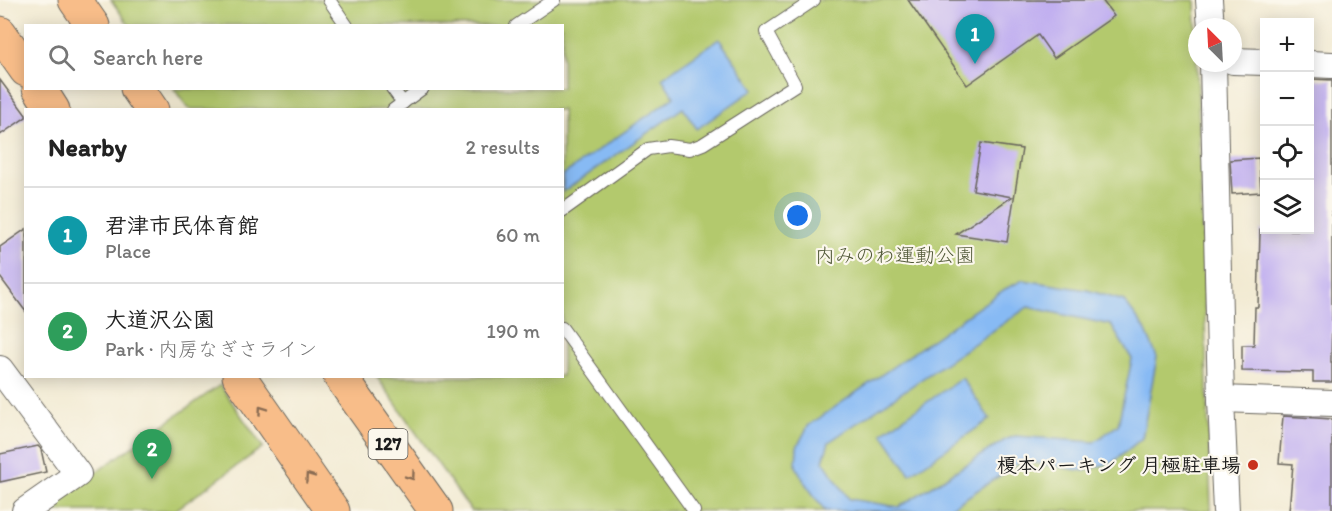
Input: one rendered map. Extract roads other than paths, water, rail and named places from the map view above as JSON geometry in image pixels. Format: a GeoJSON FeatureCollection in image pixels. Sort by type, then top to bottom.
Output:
{"type":"FeatureCollection","features":[{"type":"Feature","properties":{"kind":"highway"},"geometry":{"type":"LineString","coordinates":[[75,0],[92,24]]}},
{"type":"Feature","properties":{"kind":"highway"},"geometry":{"type":"LineString","coordinates":[[0,33],[24,67]]}},
{"type":"Feature","properties":{"kind":"highway"},"geometry":{"type":"LineString","coordinates":[[40,90],[52,108]]}},
{"type":"Feature","properties":{"kind":"highway"},"geometry":{"type":"LineString","coordinates":[[138,90],[151,108]]}},
{"type":"Feature","properties":{"kind":"highway"},"geometry":{"type":"LineString","coordinates":[[240,378],[333,511]]}},
{"type":"Feature","properties":{"kind":"highway","name":"127"},"geometry":{"type":"LineString","coordinates":[[341,378],[436,511]]}},
{"type":"Feature","properties":{"kind":"street"},"geometry":{"type":"LineString","coordinates":[[1209,0],[1210,18]]}},
{"type":"Feature","properties":{"kind":"street"},"geometry":{"type":"LineString","coordinates":[[1242,61],[1260,62]]}},
{"type":"Feature","properties":{"kind":"street"},"geometry":{"type":"LineString","coordinates":[[1314,64],[1332,65]]}},
{"type":"Feature","properties":{"kind":"street"},"geometry":{"type":"LineString","coordinates":[[1213,72],[1226,511]]}},
{"type":"Feature","properties":{"kind":"street"},"geometry":{"type":"LineString","coordinates":[[0,369],[78,474],[26,511]]}},
{"type":"Feature","properties":{"kind":"street"},"geometry":{"type":"LineString","coordinates":[[1221,399],[1332,403]]}},
{"type":"Feature","properties":{"kind":"lane"},"geometry":{"type":"LineString","coordinates":[[329,0],[346,24]]}},
{"type":"Feature","properties":{"kind":"lane"},"geometry":{"type":"LineString","coordinates":[[519,24],[554,0]]}},
{"type":"Feature","properties":{"kind":"lane"},"geometry":{"type":"LineString","coordinates":[[564,210],[648,149],[668,146],[690,149],[704,144],[795,85],[766,32],[813,0]]}},
{"type":"Feature","properties":{"kind":"lane"},"geometry":{"type":"LineString","coordinates":[[393,90],[398,106],[420,90]]}},
{"type":"Feature","properties":{"kind":"lane"},"geometry":{"type":"LineString","coordinates":[[564,331],[694,511]]}},
{"type":"Feature","properties":{"kind":"water"},"geometry":{"type":"Polygon","coordinates":[[[719,39],[754,89],[697,129],[683,108],[564,191],[564,174],[674,97],[662,78],[719,39]]]}},
{"type":"Feature","properties":{"kind":"water"},"geometry":{"type":"Polygon","coordinates":[[[1023,280],[1087,290],[1124,301],[1145,329],[1157,357],[1142,438],[1113,462],[1084,471],[1022,461],[946,511],[825,511],[796,466],[797,447],[808,426],[1005,289],[1023,280]],[[1028,307],[829,442],[823,461],[849,499],[899,507],[1005,440],[1015,436],[1094,442],[1118,425],[1132,359],[1111,325],[1028,307]]]}},
{"type":"Feature","properties":{"kind":"water"},"geometry":{"type":"Polygon","coordinates":[[[962,378],[990,419],[910,474],[882,433],[962,378]]]}},
{"type":"Feature","properties":{"kind":"place","name":"君津市民体育館"},"geometry":{"type":"Point","coordinates":[975,64]}},
{"type":"Feature","properties":{"kind":"place","name":"榎本パーキング 月極駐車場"},"geometry":{"type":"Point","coordinates":[1253,465]}},
{"type":"Feature","properties":{"kind":"place","name":"大道沢公園"},"geometry":{"type":"Point","coordinates":[152,479]}},
{"type":"Feature","properties":{"kind":"park label","name":"内みのわ運動公園"},"geometry":{"type":"Point","coordinates":[895,255]}}]}
